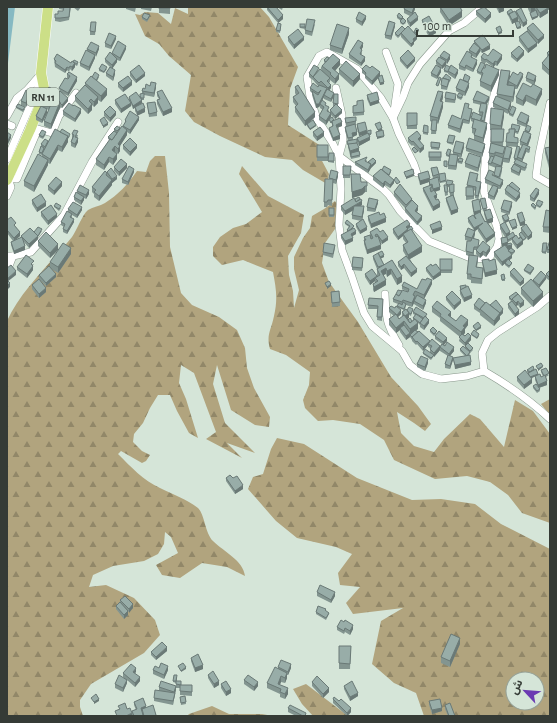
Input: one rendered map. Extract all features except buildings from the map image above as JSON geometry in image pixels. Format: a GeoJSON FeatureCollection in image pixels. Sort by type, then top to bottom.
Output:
{"type":"FeatureCollection","features":[{"type":"Feature","properties":{"kind":"main road","name":"RN 11"},"geometry":{"type":"LineString","coordinates":[[8,179],[30,130],[44,93],[41,73],[48,7]]}},
{"type":"Feature","properties":{"kind":"street"},"geometry":{"type":"LineString","coordinates":[[393,118],[408,83],[420,64],[449,31],[484,7]]}},
{"type":"Feature","properties":{"kind":"street"},"geometry":{"type":"LineString","coordinates":[[417,173],[393,118],[381,98],[357,69],[327,52],[319,56],[307,77],[310,97],[317,119],[339,156],[383,189],[400,211],[429,241],[473,259],[489,258],[497,247],[499,239],[497,227],[484,192],[484,175],[489,118],[500,73]]}},
{"type":"Feature","properties":{"kind":"street"},"geometry":{"type":"LineString","coordinates":[[386,52],[398,84],[393,118]]}},
{"type":"Feature","properties":{"kind":"street"},"geometry":{"type":"LineString","coordinates":[[7,116],[17,98],[27,90],[41,73]]}},
{"type":"Feature","properties":{"kind":"street"},"geometry":{"type":"LineString","coordinates":[[7,159],[37,90],[41,73]]}},
{"type":"Feature","properties":{"kind":"street"},"geometry":{"type":"LineString","coordinates":[[336,88],[342,115],[343,141],[339,156],[339,225],[342,250],[364,313],[372,326],[402,351]]}},
{"type":"Feature","properties":{"kind":"street"},"geometry":{"type":"LineString","coordinates":[[7,196],[11,187],[8,179],[17,179],[38,129],[52,133],[59,116],[76,93]]}},
{"type":"Feature","properties":{"kind":"street"},"geometry":{"type":"LineString","coordinates":[[550,103],[536,176],[550,184]]}},
{"type":"Feature","properties":{"kind":"street"},"geometry":{"type":"LineString","coordinates":[[7,271],[10,256],[30,252],[64,215],[92,162],[118,122]]}},
{"type":"Feature","properties":{"kind":"street"},"geometry":{"type":"LineString","coordinates":[[385,294],[386,318],[390,330],[410,365],[422,374],[441,379],[467,376],[484,371],[503,382],[550,419]]}},
{"type":"Feature","properties":{"kind":"street"},"geometry":{"type":"LineString","coordinates":[[484,371],[482,353],[488,340],[537,307],[550,296]]}},
{"type":"Feature","properties":{"kind":"green space"},"geometry":{"type":"Polygon","coordinates":[[[188,7],[260,7],[269,17],[298,67],[290,89],[288,125],[321,146],[321,159],[329,174],[327,184],[303,170],[292,160],[265,157],[220,136],[194,122],[185,111],[191,75],[169,56],[159,44],[145,36],[135,14],[140,15],[145,12],[158,13],[171,24],[175,8],[188,14],[188,7]]]}},
{"type":"Feature","properties":{"kind":"green space"},"geometry":{"type":"Polygon","coordinates":[[[155,156],[165,156],[169,193],[170,247],[181,293],[192,305],[219,317],[237,330],[245,348],[247,368],[254,388],[270,417],[269,427],[255,425],[231,410],[217,365],[213,384],[225,423],[255,453],[227,443],[242,458],[206,439],[216,432],[194,373],[181,365],[179,383],[186,399],[198,438],[189,433],[170,395],[158,395],[143,423],[134,434],[133,442],[142,451],[150,455],[146,461],[142,463],[121,451],[118,454],[148,481],[198,508],[210,538],[241,565],[245,576],[227,567],[202,563],[180,578],[162,575],[156,565],[178,553],[171,537],[165,532],[164,544],[158,554],[144,561],[113,566],[93,575],[89,587],[106,585],[134,598],[155,620],[160,635],[144,653],[91,684],[80,700],[80,707],[83,716],[7,716],[7,321],[20,298],[72,237],[86,212],[105,203],[118,193],[137,171],[146,172],[150,161],[155,156]]]}},
{"type":"Feature","properties":{"kind":"green space"},"geometry":{"type":"Polygon","coordinates":[[[242,166],[268,196],[304,215],[301,233],[288,256],[294,308],[299,290],[294,269],[294,257],[303,238],[310,228],[312,216],[335,201],[338,206],[340,222],[325,243],[322,263],[329,282],[358,322],[391,377],[418,406],[431,424],[425,431],[397,412],[401,433],[414,446],[434,452],[444,439],[470,414],[480,419],[504,447],[515,400],[533,411],[550,434],[550,523],[522,513],[508,495],[490,482],[467,476],[435,479],[394,460],[384,440],[360,424],[333,420],[318,421],[305,408],[303,400],[309,385],[310,372],[286,355],[270,349],[269,336],[276,299],[276,288],[273,272],[243,260],[222,265],[213,256],[213,247],[220,237],[233,228],[246,224],[262,212],[239,174],[242,166]]]}},
{"type":"Feature","properties":{"kind":"green space"},"geometry":{"type":"Polygon","coordinates":[[[550,399],[550,415],[541,404],[550,399]]]}},
{"type":"Feature","properties":{"kind":"green space"},"geometry":{"type":"Polygon","coordinates":[[[277,438],[304,444],[357,478],[412,500],[441,499],[475,504],[501,524],[550,549],[550,716],[424,716],[416,693],[394,683],[372,664],[381,621],[403,608],[353,614],[346,603],[360,587],[340,585],[338,573],[352,554],[336,547],[297,538],[276,521],[248,489],[253,477],[263,474],[271,449],[277,438]]]}},
{"type":"Feature","properties":{"kind":"green space"},"geometry":{"type":"Polygon","coordinates":[[[306,684],[348,716],[313,716],[302,704],[293,689],[306,684]]]}},
{"type":"Feature","properties":{"kind":"green space"},"geometry":{"type":"Polygon","coordinates":[[[212,706],[229,714],[262,714],[273,716],[187,716],[212,706]]]}},
{"type":"Feature","properties":{"kind":"water"},"geometry":{"type":"Polygon","coordinates":[[[7,7],[15,7],[7,71],[7,7]]]}}]}
